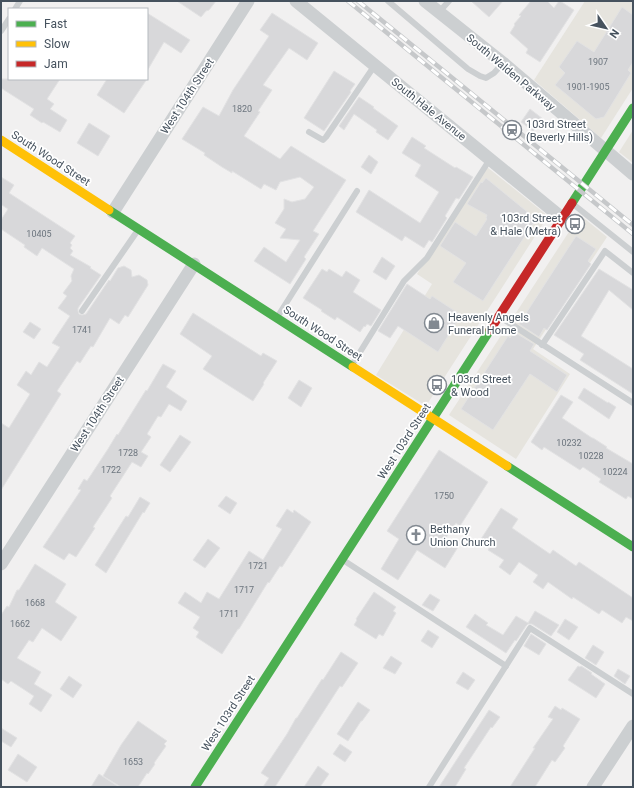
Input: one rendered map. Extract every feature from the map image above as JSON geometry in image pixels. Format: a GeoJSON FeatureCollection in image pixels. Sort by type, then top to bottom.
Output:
{"type":"FeatureCollection","features":[{"type":"Feature","properties":{"kind":"main road","name":"West 103rd Street"},"geometry":{"type":"LineString","coordinates":[[195,787],[605,151],[628,120],[633,108]]}},
{"type":"Feature","properties":{"kind":"main road","name":"South Wood Street"},"geometry":{"type":"LineString","coordinates":[[1,140],[633,547]]}},
{"type":"Feature","properties":{"kind":"street","name":"West 104th Street"},"geometry":{"type":"LineString","coordinates":[[113,212],[248,1]]}},
{"type":"Feature","properties":{"kind":"street","name":"South Hale Avenue"},"geometry":{"type":"LineString","coordinates":[[296,1],[562,218]]}},
{"type":"Feature","properties":{"kind":"street","name":"South Walden Parkway"},"geometry":{"type":"LineString","coordinates":[[425,1],[503,64],[633,174]]}},
{"type":"Feature","properties":{"kind":"street","name":"West 104th Street"},"geometry":{"type":"LineString","coordinates":[[1,564],[194,264]]}},
{"type":"Feature","properties":{"kind":"street"},"geometry":{"type":"LineString","coordinates":[[593,787],[633,726]]}},
{"type":"Feature","properties":{"kind":"lane"},"geometry":{"type":"LineString","coordinates":[[388,1],[468,69],[480,76],[486,78],[494,73],[503,64]]}},
{"type":"Feature","properties":{"kind":"lane"},"geometry":{"type":"LineString","coordinates":[[439,12],[449,1]]}},
{"type":"Feature","properties":{"kind":"lane"},"geometry":{"type":"LineString","coordinates":[[1,31],[8,20]]}},
{"type":"Feature","properties":{"kind":"lane"},"geometry":{"type":"LineString","coordinates":[[309,132],[323,140],[326,138],[375,65]]}},
{"type":"Feature","properties":{"kind":"lane"},"geometry":{"type":"LineString","coordinates":[[351,366],[404,281],[427,258],[490,159]]}},
{"type":"Feature","properties":{"kind":"lane"},"geometry":{"type":"LineString","coordinates":[[277,318],[357,191]]}},
{"type":"Feature","properties":{"kind":"lane"},"geometry":{"type":"LineString","coordinates":[[572,203],[633,252]]}},
{"type":"Feature","properties":{"kind":"lane"},"geometry":{"type":"LineString","coordinates":[[82,311],[139,228]]}},
{"type":"Feature","properties":{"kind":"lane"},"geometry":{"type":"LineString","coordinates":[[542,345],[605,251],[633,274]]}},
{"type":"Feature","properties":{"kind":"lane"},"geometry":{"type":"LineString","coordinates":[[498,316],[633,402]]}},
{"type":"Feature","properties":{"kind":"lane"},"geometry":{"type":"LineString","coordinates":[[342,559],[506,666]]}},
{"type":"Feature","properties":{"kind":"lane"},"geometry":{"type":"LineString","coordinates":[[429,787],[530,628],[633,694]]}},
{"type":"Feature","properties":{"kind":"shaded area"},"geometry":{"type":"Polygon","coordinates":[[[585,1],[633,1],[633,88],[601,138],[534,80],[585,1]]]}},
{"type":"Feature","properties":{"kind":"shaded area"},"geometry":{"type":"Polygon","coordinates":[[[633,130],[633,163],[619,152],[633,130]]]}},
{"type":"Feature","properties":{"kind":"shaded area"},"geometry":{"type":"Polygon","coordinates":[[[487,167],[548,216],[426,406],[376,375],[432,284],[417,274],[487,167]]]}},
{"type":"Feature","properties":{"kind":"shaded area"},"geometry":{"type":"Polygon","coordinates":[[[580,215],[607,237],[533,349],[570,374],[516,459],[449,415],[580,215]]]}},
{"type":"Feature","properties":{"kind":"building"},"geometry":{"type":"Polygon","coordinates":[[[177,1],[216,1],[201,17],[177,1]]]}},
{"type":"Feature","properties":{"kind":"building"},"geometry":{"type":"Polygon","coordinates":[[[471,1],[503,1],[489,17],[471,1]]]}},
{"type":"Feature","properties":{"kind":"building"},"geometry":{"type":"Polygon","coordinates":[[[531,1],[547,1],[554,8],[560,1],[574,10],[540,62],[526,53],[528,49],[510,33],[515,25],[514,24],[521,16],[519,15],[531,1]]]}},
{"type":"Feature","properties":{"kind":"building"},"geometry":{"type":"Polygon","coordinates":[[[622,7],[633,15],[633,62],[628,70],[631,73],[604,117],[596,119],[555,85],[565,73],[559,67],[577,41],[594,52],[622,7]]]}},
{"type":"Feature","properties":{"kind":"building"},"geometry":{"type":"Polygon","coordinates":[[[272,13],[318,43],[307,60],[289,48],[263,85],[272,90],[244,136],[280,159],[291,146],[346,180],[313,231],[319,234],[304,257],[306,259],[290,284],[254,261],[264,247],[286,262],[300,240],[280,238],[286,229],[275,223],[284,209],[284,199],[292,202],[305,199],[314,187],[300,177],[280,182],[276,190],[264,184],[261,189],[232,171],[232,173],[222,167],[204,155],[205,153],[182,139],[203,107],[219,116],[233,90],[269,36],[260,30],[272,13]]]}},
{"type":"Feature","properties":{"kind":"building"},"geometry":{"type":"Polygon","coordinates":[[[148,14],[190,40],[181,53],[164,42],[148,69],[148,14]]]}},
{"type":"Feature","properties":{"kind":"building"},"geometry":{"type":"Polygon","coordinates":[[[334,71],[355,84],[324,131],[304,118],[334,71]]]}},
{"type":"Feature","properties":{"kind":"building"},"geometry":{"type":"Polygon","coordinates":[[[1,79],[59,80],[47,99],[54,104],[50,109],[67,120],[60,132],[30,115],[34,109],[1,88],[1,79]]]}},
{"type":"Feature","properties":{"kind":"building"},"geometry":{"type":"Polygon","coordinates":[[[106,80],[146,80],[124,113],[97,95],[106,80]]]}},
{"type":"Feature","properties":{"kind":"building"},"geometry":{"type":"Polygon","coordinates":[[[359,97],[398,126],[388,140],[376,132],[377,130],[354,114],[344,130],[339,126],[359,97]]]}},
{"type":"Feature","properties":{"kind":"building"},"geometry":{"type":"Polygon","coordinates":[[[530,109],[543,119],[533,131],[521,122],[530,109]]]}},
{"type":"Feature","properties":{"kind":"building"},"geometry":{"type":"Polygon","coordinates":[[[89,123],[110,136],[98,156],[77,143],[89,123]]]}},
{"type":"Feature","properties":{"kind":"building"},"geometry":{"type":"Polygon","coordinates":[[[412,137],[426,146],[424,148],[455,168],[456,167],[473,177],[459,199],[456,198],[445,216],[447,218],[432,242],[429,240],[424,248],[405,236],[402,241],[356,212],[369,190],[420,223],[439,192],[415,176],[421,165],[402,153],[412,137]]]}},
{"type":"Feature","properties":{"kind":"building"},"geometry":{"type":"Polygon","coordinates":[[[369,155],[378,162],[371,174],[361,167],[369,155]]]}},
{"type":"Feature","properties":{"kind":"building"},"geometry":{"type":"Polygon","coordinates":[[[1,177],[14,185],[9,193],[75,236],[70,243],[72,245],[70,248],[73,251],[70,255],[91,267],[90,268],[101,275],[78,308],[79,314],[86,314],[118,268],[124,266],[131,270],[132,277],[139,275],[147,280],[148,285],[128,317],[125,315],[119,324],[110,318],[93,347],[91,346],[80,363],[77,361],[57,391],[61,394],[1,490],[1,423],[9,428],[30,394],[17,385],[26,371],[31,375],[39,362],[47,367],[60,347],[52,343],[70,316],[58,308],[67,296],[63,293],[72,281],[71,276],[74,269],[42,248],[37,256],[24,247],[25,245],[1,229],[1,220],[8,209],[2,205],[1,207],[1,177]]]}},
{"type":"Feature","properties":{"kind":"building"},"geometry":{"type":"Polygon","coordinates":[[[486,178],[536,219],[483,301],[453,282],[466,263],[440,246],[455,222],[476,236],[487,219],[487,215],[467,204],[481,182],[482,183],[486,178]]]}},
{"type":"Feature","properties":{"kind":"building"},"geometry":{"type":"Polygon","coordinates":[[[576,236],[596,249],[588,261],[591,264],[547,330],[544,328],[539,337],[519,324],[576,236]]]}},
{"type":"Feature","properties":{"kind":"building"},"geometry":{"type":"Polygon","coordinates":[[[382,257],[395,266],[386,280],[373,272],[382,257]]]}},
{"type":"Feature","properties":{"kind":"building"},"geometry":{"type":"Polygon","coordinates":[[[322,269],[327,272],[329,269],[342,277],[346,271],[360,280],[353,292],[381,310],[371,326],[367,324],[360,332],[337,317],[335,320],[303,298],[322,269]]]}},
{"type":"Feature","properties":{"kind":"building"},"geometry":{"type":"Polygon","coordinates":[[[599,269],[633,290],[633,310],[609,290],[581,336],[633,369],[633,394],[580,360],[584,354],[554,335],[599,269]]]}},
{"type":"Feature","properties":{"kind":"building"},"geometry":{"type":"Polygon","coordinates":[[[407,284],[430,299],[432,296],[461,315],[438,352],[398,326],[390,338],[378,331],[407,284]]]}},
{"type":"Feature","properties":{"kind":"building"},"geometry":{"type":"Polygon","coordinates":[[[193,313],[261,356],[263,353],[277,361],[253,401],[203,369],[212,356],[180,334],[193,313]]]}},
{"type":"Feature","properties":{"kind":"building"},"geometry":{"type":"Polygon","coordinates":[[[30,322],[41,329],[34,339],[23,332],[30,322]]]}},
{"type":"Feature","properties":{"kind":"building"},"geometry":{"type":"Polygon","coordinates":[[[514,332],[534,344],[530,351],[567,375],[557,392],[530,374],[493,430],[461,409],[508,336],[510,338],[514,332]]]}},
{"type":"Feature","properties":{"kind":"building"},"geometry":{"type":"Polygon","coordinates":[[[163,364],[176,371],[166,387],[187,401],[181,411],[169,404],[161,417],[158,416],[147,434],[151,437],[141,452],[148,456],[141,467],[132,462],[110,496],[112,498],[76,557],[69,553],[64,560],[43,547],[81,490],[78,489],[84,479],[87,481],[146,390],[147,391],[163,364]]]}},
{"type":"Feature","properties":{"kind":"building"},"geometry":{"type":"Polygon","coordinates":[[[299,380],[312,388],[301,407],[288,398],[299,380]]]}},
{"type":"Feature","properties":{"kind":"building"},"geometry":{"type":"Polygon","coordinates":[[[584,388],[616,407],[609,419],[578,398],[584,388]]]}},
{"type":"Feature","properties":{"kind":"building"},"geometry":{"type":"Polygon","coordinates":[[[561,395],[573,402],[562,418],[607,447],[606,448],[633,464],[633,499],[628,496],[626,499],[599,482],[601,479],[583,467],[580,470],[544,447],[542,450],[531,442],[561,395]]]}},
{"type":"Feature","properties":{"kind":"building"},"geometry":{"type":"Polygon","coordinates":[[[180,435],[191,442],[170,472],[160,465],[180,435]]]}},
{"type":"Feature","properties":{"kind":"building"},"geometry":{"type":"Polygon","coordinates":[[[439,450],[488,482],[460,526],[456,523],[445,539],[458,547],[445,568],[417,550],[398,580],[381,569],[399,539],[387,531],[439,450]]]}},
{"type":"Feature","properties":{"kind":"building"},"geometry":{"type":"Polygon","coordinates":[[[226,496],[237,503],[230,514],[218,506],[226,496]]]}},
{"type":"Feature","properties":{"kind":"building"},"geometry":{"type":"Polygon","coordinates":[[[140,497],[150,503],[106,573],[95,565],[140,497]]]}},
{"type":"Feature","properties":{"kind":"building"},"geometry":{"type":"Polygon","coordinates":[[[501,508],[518,519],[512,528],[550,554],[553,550],[576,566],[579,562],[633,598],[633,621],[626,617],[622,623],[602,610],[599,614],[573,597],[572,599],[548,582],[543,589],[533,582],[538,575],[519,562],[510,575],[499,567],[504,560],[488,550],[491,545],[481,539],[501,508]]]}},
{"type":"Feature","properties":{"kind":"building"},"geometry":{"type":"Polygon","coordinates":[[[287,509],[293,513],[294,510],[311,522],[282,567],[280,566],[269,583],[268,582],[222,654],[196,637],[199,632],[193,628],[200,617],[178,603],[185,592],[201,603],[207,592],[219,599],[249,551],[263,560],[282,529],[276,526],[287,509]]]}},
{"type":"Feature","properties":{"kind":"building"},"geometry":{"type":"Polygon","coordinates":[[[208,539],[220,548],[205,568],[193,560],[208,539]]]}},
{"type":"Feature","properties":{"kind":"building"},"geometry":{"type":"Polygon","coordinates":[[[35,564],[66,584],[55,602],[77,617],[61,641],[42,628],[33,642],[29,640],[17,658],[41,672],[34,684],[52,695],[41,712],[29,704],[34,696],[11,681],[8,684],[1,679],[1,615],[7,606],[9,607],[17,590],[19,590],[35,564]]]}},
{"type":"Feature","properties":{"kind":"building"},"geometry":{"type":"Polygon","coordinates":[[[374,592],[396,607],[393,611],[396,613],[383,636],[379,634],[376,639],[354,625],[357,620],[356,619],[374,592]]]}},
{"type":"Feature","properties":{"kind":"building"},"geometry":{"type":"Polygon","coordinates":[[[430,594],[440,600],[433,611],[422,605],[430,594]]]}},
{"type":"Feature","properties":{"kind":"building"},"geometry":{"type":"Polygon","coordinates":[[[535,611],[559,625],[551,636],[532,624],[528,624],[506,653],[466,627],[475,614],[488,623],[486,625],[503,635],[516,616],[528,623],[535,611]]]}},
{"type":"Feature","properties":{"kind":"building"},"geometry":{"type":"Polygon","coordinates":[[[565,619],[578,627],[569,640],[557,632],[565,619]]]}},
{"type":"Feature","properties":{"kind":"building"},"geometry":{"type":"Polygon","coordinates":[[[428,630],[439,637],[432,648],[421,641],[428,630]]]}},
{"type":"Feature","properties":{"kind":"building"},"geometry":{"type":"Polygon","coordinates":[[[531,634],[546,644],[539,655],[524,646],[531,634]]]}},
{"type":"Feature","properties":{"kind":"building"},"geometry":{"type":"Polygon","coordinates":[[[593,645],[604,652],[596,665],[585,658],[593,645]]]}},
{"type":"Feature","properties":{"kind":"building"},"geometry":{"type":"Polygon","coordinates":[[[341,652],[358,663],[342,687],[340,686],[275,787],[263,787],[269,778],[261,773],[341,652]]]}},
{"type":"Feature","properties":{"kind":"building"},"geometry":{"type":"Polygon","coordinates":[[[391,656],[402,663],[395,674],[383,668],[391,656]]]}},
{"type":"Feature","properties":{"kind":"building"},"geometry":{"type":"Polygon","coordinates":[[[578,666],[581,666],[592,673],[591,674],[605,684],[596,698],[568,680],[578,666]]]}},
{"type":"Feature","properties":{"kind":"building"},"geometry":{"type":"Polygon","coordinates":[[[618,669],[630,676],[625,684],[614,676],[618,669]]]}},
{"type":"Feature","properties":{"kind":"building"},"geometry":{"type":"Polygon","coordinates":[[[463,672],[475,680],[468,690],[456,683],[463,672]]]}},
{"type":"Feature","properties":{"kind":"building"},"geometry":{"type":"Polygon","coordinates":[[[69,676],[82,685],[73,698],[60,689],[69,676]]]}},
{"type":"Feature","properties":{"kind":"building"},"geometry":{"type":"Polygon","coordinates":[[[358,702],[370,710],[348,741],[337,734],[358,702]]]}},
{"type":"Feature","properties":{"kind":"building"},"geometry":{"type":"Polygon","coordinates":[[[555,706],[561,710],[562,708],[580,719],[563,746],[565,748],[555,762],[552,760],[535,787],[510,787],[535,748],[533,748],[553,719],[548,717],[555,706]]]}},
{"type":"Feature","properties":{"kind":"building"},"geometry":{"type":"Polygon","coordinates":[[[489,710],[500,717],[492,728],[491,727],[464,768],[466,769],[455,787],[439,787],[489,710]]]}},
{"type":"Feature","properties":{"kind":"building"},"geometry":{"type":"Polygon","coordinates":[[[138,721],[167,741],[164,744],[166,746],[138,787],[121,787],[103,776],[121,745],[138,721]]]}},
{"type":"Feature","properties":{"kind":"building"},"geometry":{"type":"Polygon","coordinates":[[[1,728],[17,738],[11,747],[1,741],[1,728]]]}},
{"type":"Feature","properties":{"kind":"building"},"geometry":{"type":"Polygon","coordinates":[[[340,744],[352,752],[345,762],[333,754],[340,744]]]}},
{"type":"Feature","properties":{"kind":"building"},"geometry":{"type":"Polygon","coordinates":[[[18,754],[37,767],[27,782],[8,770],[18,754]]]}},
{"type":"Feature","properties":{"kind":"building"},"geometry":{"type":"Polygon","coordinates":[[[318,766],[329,774],[320,787],[304,787],[318,766]]]}},
{"type":"Feature","properties":{"kind":"building"},"geometry":{"type":"Polygon","coordinates":[[[99,774],[119,787],[91,787],[99,774]]]}},
{"type":"Feature","properties":{"kind":"railway"},"geometry":{"type":"LineString","coordinates":[[348,1],[633,234]]}},
{"type":"Feature","properties":{"kind":"railway"},"geometry":{"type":"LineString","coordinates":[[358,1],[633,225]]}},
{"type":"Feature","properties":{"kind":"traffic: fast"},"geometry":{"type":"LineString","coordinates":[[572,203],[633,108]]}},
{"type":"Feature","properties":{"kind":"traffic: fast"},"geometry":{"type":"LineString","coordinates":[[109,210],[353,367]]}},
{"type":"Feature","properties":{"kind":"traffic: fast"},"geometry":{"type":"LineString","coordinates":[[195,787],[490,330]]}},
{"type":"Feature","properties":{"kind":"traffic: fast"},"geometry":{"type":"LineString","coordinates":[[507,466],[633,547]]}},
{"type":"Feature","properties":{"kind":"traffic: slow"},"geometry":{"type":"LineString","coordinates":[[1,140],[109,210]]}},
{"type":"Feature","properties":{"kind":"traffic: slow"},"geometry":{"type":"LineString","coordinates":[[353,367],[507,466]]}},
{"type":"Feature","properties":{"kind":"traffic: jam"},"geometry":{"type":"LineString","coordinates":[[490,330],[572,203]]}},
{"type":"Feature","properties":{"kind":"place","name":"103rd Street (Beverly Hills)"},"geometry":{"type":"Point","coordinates":[512,130]}},
{"type":"Feature","properties":{"kind":"place","name":"103rd Street & Hale (Metra)"},"geometry":{"type":"Point","coordinates":[575,224]}},
{"type":"Feature","properties":{"kind":"place","name":"Heavenly Angels Funeral Home"},"geometry":{"type":"Point","coordinates":[434,323]}},
{"type":"Feature","properties":{"kind":"place","name":"103rd Street & Wood"},"geometry":{"type":"Point","coordinates":[437,385]}},
{"type":"Feature","properties":{"kind":"place","name":"Bethany Union Church"},"geometry":{"type":"Point","coordinates":[416,535]}}]}
